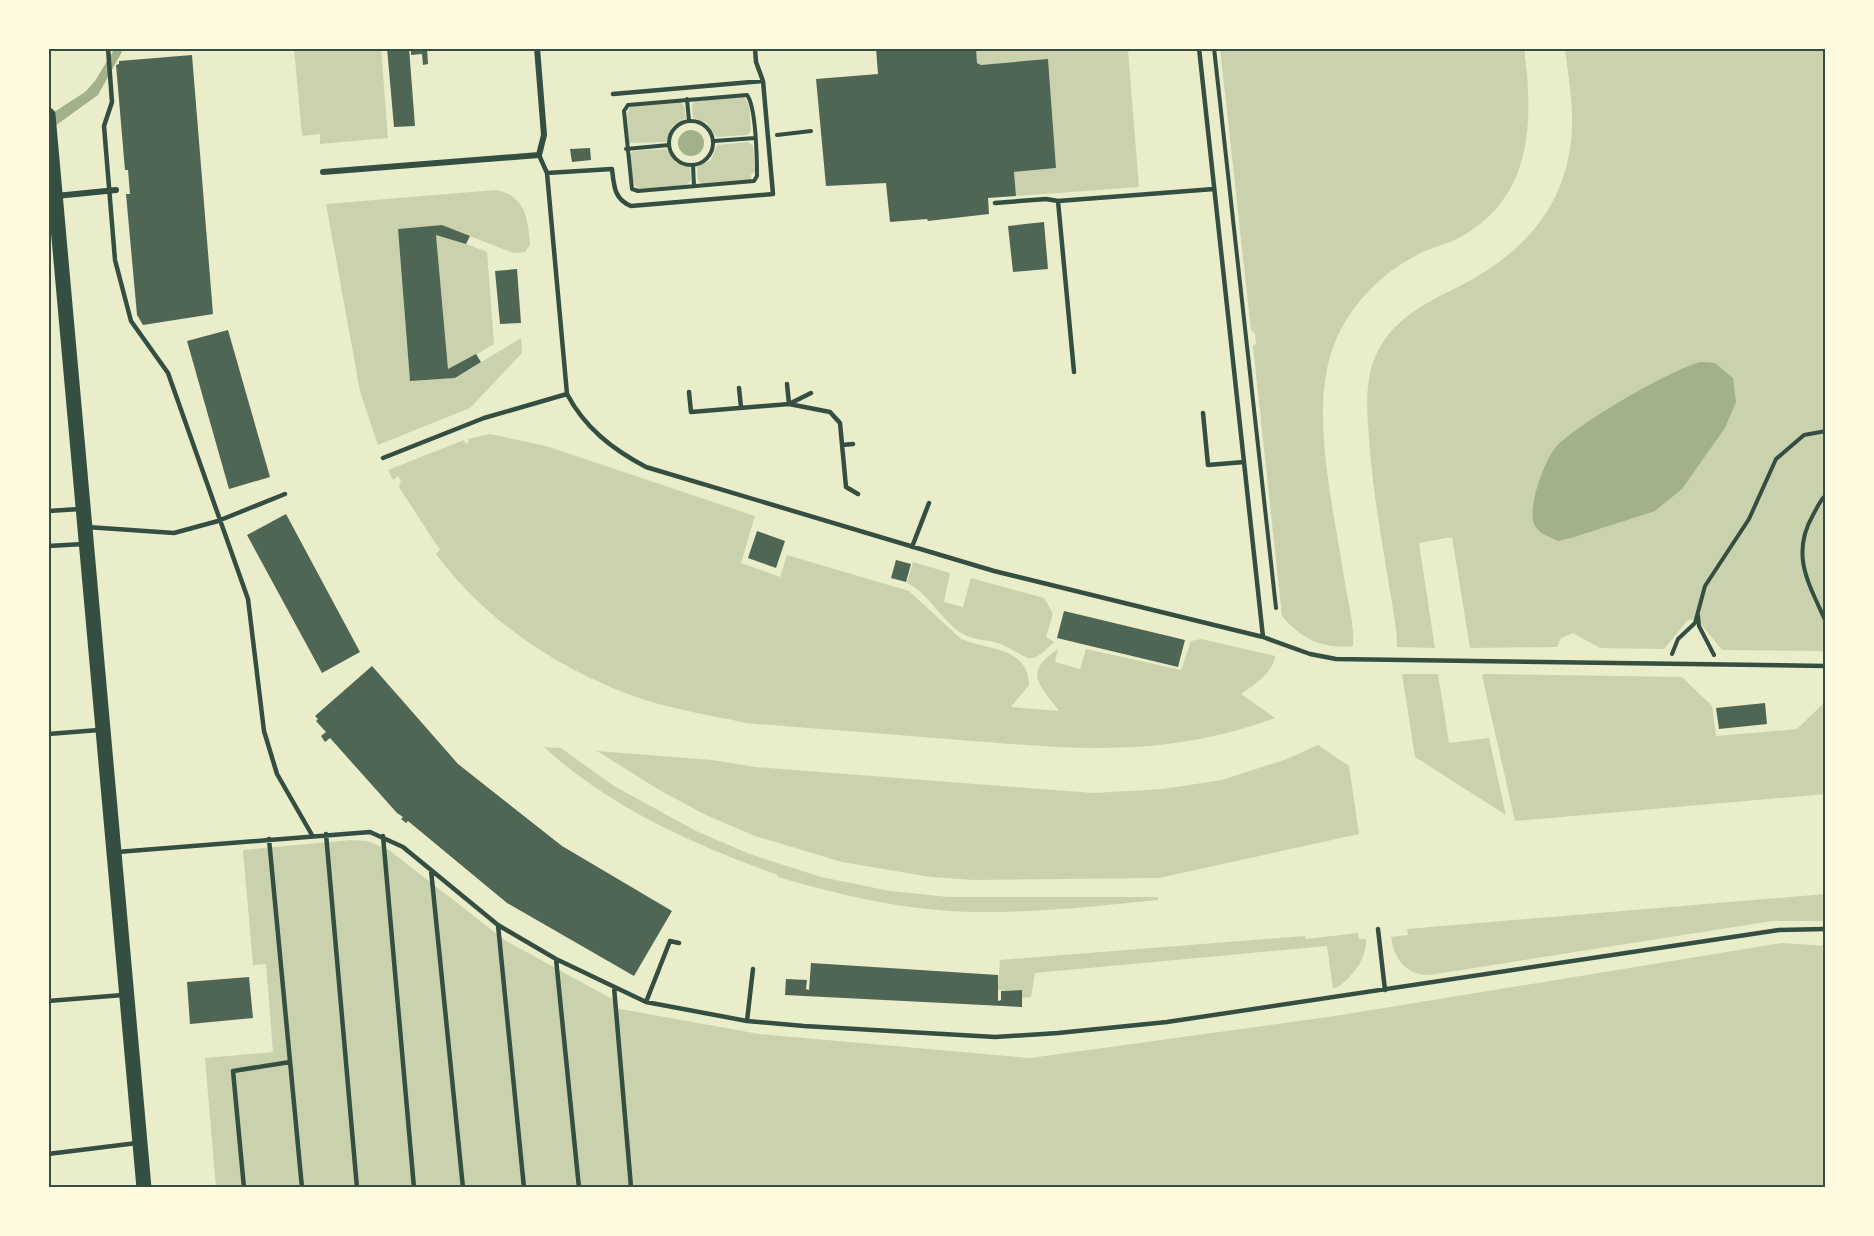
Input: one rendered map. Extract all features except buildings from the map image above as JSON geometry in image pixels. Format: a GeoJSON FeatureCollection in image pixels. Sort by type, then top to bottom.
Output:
{"type":"FeatureCollection","features":[{"type":"Feature","properties":{"kind":"main road"},"geometry":{"type":"LineString","coordinates":[[48,115],[144,1188]]}},
{"type":"Feature","properties":{"kind":"street"},"geometry":{"type":"LineString","coordinates":[[323,172],[539,155],[544,135],[537,48]]}},
{"type":"Feature","properties":{"kind":"street"},"geometry":{"type":"LineString","coordinates":[[55,196],[113,191]]}},
{"type":"Feature","properties":{"kind":"lane"},"geometry":{"type":"LineString","coordinates":[[108,48],[112,102],[104,126],[113,191],[115,260],[131,321],[168,373],[218,521],[248,599],[264,731],[278,774],[312,835]]}},
{"type":"Feature","properties":{"kind":"lane"},"geometry":{"type":"LineString","coordinates":[[547,173],[612,169],[614,190],[621,202],[631,206],[773,194],[763,81],[756,62],[755,48]]}},
{"type":"Feature","properties":{"kind":"lane"},"geometry":{"type":"LineString","coordinates":[[1199,48],[1263,637]]}},
{"type":"Feature","properties":{"kind":"lane"},"geometry":{"type":"LineString","coordinates":[[614,94],[763,81]]}},
{"type":"Feature","properties":{"kind":"lane"},"geometry":{"type":"LineString","coordinates":[[539,155],[547,173],[567,394],[580,416],[597,435],[624,455],[646,467],[912,547],[1060,588],[1263,637],[1310,654],[1345,660],[1826,666]]}},
{"type":"Feature","properties":{"kind":"lane"},"geometry":{"type":"LineString","coordinates":[[995,203],[1046,199],[1058,201],[1214,189]]}},
{"type":"Feature","properties":{"kind":"lane"},"geometry":{"type":"LineString","coordinates":[[1058,201],[1074,372]]}},
{"type":"Feature","properties":{"kind":"lane"},"geometry":{"type":"LineString","coordinates":[[787,384],[789,404]]}},
{"type":"Feature","properties":{"kind":"lane"},"geometry":{"type":"LineString","coordinates":[[740,388],[741,407]]}},
{"type":"Feature","properties":{"kind":"lane"},"geometry":{"type":"LineString","coordinates":[[689,392],[691,412],[789,404],[830,412],[840,423],[846,486],[858,494]]}},
{"type":"Feature","properties":{"kind":"lane"},"geometry":{"type":"LineString","coordinates":[[789,404],[811,393]]}},
{"type":"Feature","properties":{"kind":"lane"},"geometry":{"type":"LineString","coordinates":[[383,458],[484,418],[567,394]]}},
{"type":"Feature","properties":{"kind":"lane"},"geometry":{"type":"LineString","coordinates":[[1203,413],[1209,465],[1244,462]]}},
{"type":"Feature","properties":{"kind":"lane"},"geometry":{"type":"LineString","coordinates":[[842,445],[853,444]]}},
{"type":"Feature","properties":{"kind":"lane"},"geometry":{"type":"LineString","coordinates":[[84,527],[174,532],[218,521],[285,494]]}},
{"type":"Feature","properties":{"kind":"lane"},"geometry":{"type":"LineString","coordinates":[[912,547],[929,503]]}},
{"type":"Feature","properties":{"kind":"lane"},"geometry":{"type":"LineString","coordinates":[[48,511],[82,508]]}},
{"type":"Feature","properties":{"kind":"lane"},"geometry":{"type":"LineString","coordinates":[[48,546],[86,544]]}},
{"type":"Feature","properties":{"kind":"lane"},"geometry":{"type":"LineString","coordinates":[[48,734],[103,729]]}},
{"type":"Feature","properties":{"kind":"lane"},"geometry":{"type":"LineString","coordinates":[[114,852],[353,832],[383,836],[403,847],[498,925],[556,959],[646,1002],[747,1021],[1016,1036],[1167,1022],[1779,930],[1826,929]]}},
{"type":"Feature","properties":{"kind":"lane"},"geometry":{"type":"LineString","coordinates":[[326,834],[357,1188]]}},
{"type":"Feature","properties":{"kind":"lane"},"geometry":{"type":"LineString","coordinates":[[383,836],[414,1188]]}},
{"type":"Feature","properties":{"kind":"lane"},"geometry":{"type":"LineString","coordinates":[[269,839],[302,1188]]}},
{"type":"Feature","properties":{"kind":"lane"},"geometry":{"type":"LineString","coordinates":[[431,870],[463,1188]]}},
{"type":"Feature","properties":{"kind":"lane"},"geometry":{"type":"LineString","coordinates":[[498,925],[524,1188]]}},
{"type":"Feature","properties":{"kind":"lane"},"geometry":{"type":"LineString","coordinates":[[1378,929],[1385,990]]}},
{"type":"Feature","properties":{"kind":"lane"},"geometry":{"type":"LineString","coordinates":[[646,1002],[670,940],[679,943]]}},
{"type":"Feature","properties":{"kind":"lane"},"geometry":{"type":"LineString","coordinates":[[556,959],[579,1188]]}},
{"type":"Feature","properties":{"kind":"lane"},"geometry":{"type":"LineString","coordinates":[[747,1021],[753,969]]}},
{"type":"Feature","properties":{"kind":"lane"},"geometry":{"type":"LineString","coordinates":[[614,987],[631,1187],[622,1188]]}},
{"type":"Feature","properties":{"kind":"lane"},"geometry":{"type":"LineString","coordinates":[[48,1001],[127,995]]}},
{"type":"Feature","properties":{"kind":"lane"},"geometry":{"type":"LineString","coordinates":[[244,1188],[233,1071],[290,1062]]}},
{"type":"Feature","properties":{"kind":"lane"},"geometry":{"type":"LineString","coordinates":[[48,1154],[140,1143]]}},
{"type":"Feature","properties":{"kind":"path"},"geometry":{"type":"LineString","coordinates":[[1214,48],[1276,608]]}},
{"type":"Feature","properties":{"kind":"path"},"geometry":{"type":"LineString","coordinates":[[631,104],[624,111],[630,182],[634,190],[751,182],[756,179],[751,100],[744,94]]}},
{"type":"Feature","properties":{"kind":"path"},"geometry":{"type":"LineString","coordinates":[[687,99],[689,120]]}},
{"type":"Feature","properties":{"kind":"path"},"geometry":{"type":"LineString","coordinates":[[689,120],[703,123],[714,141],[711,155],[700,164],[693,165],[679,162],[670,152],[669,145],[672,131],[676,126],[689,120]]}},
{"type":"Feature","properties":{"kind":"path"},"geometry":{"type":"LineString","coordinates":[[626,149],[669,145]]}},
{"type":"Feature","properties":{"kind":"path"},"geometry":{"type":"LineString","coordinates":[[693,165],[694,186]]}},
{"type":"Feature","properties":{"kind":"path"},"geometry":{"type":"LineString","coordinates":[[1671,664],[1672,651],[1678,639],[1695,623],[1705,586],[1749,519],[1776,459],[1804,435],[1826,431]]}},
{"type":"Feature","properties":{"kind":"path"},"geometry":{"type":"LineString","coordinates":[[1826,495],[1803,531],[1801,545],[1810,587],[1826,622]]}},
{"type":"Feature","properties":{"kind":"path"},"geometry":{"type":"LineString","coordinates":[[1698,611],[1699,626],[1713,650],[1716,665]]}},
{"type":"Feature","properties":{"kind":"shaded area"},"geometry":{"type":"Polygon","coordinates":[[[115,48],[124,48],[98,95],[48,131],[48,116],[85,92],[95,81],[115,48]]]}},
{"type":"Feature","properties":{"kind":"shaded area"},"geometry":{"type":"Polygon","coordinates":[[[294,48],[381,48],[388,138],[320,144],[320,134],[302,136],[294,48]]]}},
{"type":"Feature","properties":{"kind":"shaded area"},"geometry":{"type":"Polygon","coordinates":[[[976,48],[1155,48],[1128,51],[1139,187],[1016,196],[1014,172],[1056,168],[1048,60],[981,65],[977,63],[976,48]]]}},
{"type":"Feature","properties":{"kind":"shaded area"},"geometry":{"type":"Polygon","coordinates":[[[1220,48],[1524,48],[1527,76],[1527,131],[1523,157],[1514,181],[1501,203],[1482,222],[1457,239],[1427,250],[1395,268],[1369,290],[1349,316],[1334,345],[1323,400],[1323,431],[1330,495],[1352,623],[1353,646],[1332,646],[1313,641],[1297,631],[1282,616],[1253,346],[1256,343],[1255,333],[1251,330],[1220,48]]]}},
{"type":"Feature","properties":{"kind":"shaded area"},"geometry":{"type":"Polygon","coordinates":[[[1565,48],[1826,48],[1826,651],[1722,650],[1697,619],[1688,620],[1664,649],[1600,648],[1573,633],[1561,638],[1557,647],[1470,648],[1452,537],[1419,543],[1435,648],[1397,647],[1370,455],[1367,401],[1372,365],[1386,338],[1405,318],[1429,302],[1480,275],[1501,260],[1521,244],[1551,205],[1569,157],[1572,129],[1565,48]]]}},
{"type":"Feature","properties":{"kind":"shaded area"},"geometry":{"type":"Polygon","coordinates":[[[744,97],[749,105],[751,131],[747,135],[716,137],[707,123],[693,118],[692,105],[695,101],[744,97]]]}},
{"type":"Feature","properties":{"kind":"shaded area"},"geometry":{"type":"Polygon","coordinates":[[[680,102],[684,106],[686,118],[672,126],[666,142],[629,143],[627,115],[630,106],[680,102]]]}},
{"type":"Feature","properties":{"kind":"shaded area"},"geometry":{"type":"Polygon","coordinates":[[[691,130],[700,134],[704,143],[700,152],[691,156],[682,152],[678,143],[682,134],[691,130]]]}},
{"type":"Feature","properties":{"kind":"shaded area"},"geometry":{"type":"Polygon","coordinates":[[[748,142],[753,146],[755,171],[751,175],[751,180],[702,184],[698,180],[697,167],[711,160],[717,145],[748,142]]]}},
{"type":"Feature","properties":{"kind":"shaded area"},"geometry":{"type":"Polygon","coordinates":[[[666,149],[676,163],[690,167],[691,180],[686,185],[637,189],[633,181],[630,154],[634,151],[666,149]]]}},
{"type":"Feature","properties":{"kind":"shaded area"},"geometry":{"type":"Polygon","coordinates":[[[496,190],[514,197],[524,210],[530,245],[525,252],[513,253],[442,225],[398,229],[410,381],[455,378],[521,338],[522,353],[470,408],[378,445],[360,391],[326,204],[496,190]]]}},
{"type":"Feature","properties":{"kind":"shaded area"},"geometry":{"type":"Polygon","coordinates":[[[441,234],[487,252],[494,344],[448,369],[436,235],[441,234]]]}},
{"type":"Feature","properties":{"kind":"shaded area"},"geometry":{"type":"Polygon","coordinates":[[[1701,362],[1715,363],[1733,378],[1736,402],[1725,428],[1682,489],[1655,511],[1571,538],[1558,541],[1537,529],[1533,519],[1534,498],[1541,475],[1555,448],[1582,426],[1624,399],[1668,375],[1701,362]]]}},
{"type":"Feature","properties":{"kind":"shaded area"},"geometry":{"type":"Polygon","coordinates":[[[490,434],[546,446],[755,516],[741,563],[780,577],[787,555],[909,591],[960,638],[1003,651],[1021,662],[1027,672],[1029,685],[1011,707],[1059,711],[1041,686],[1037,672],[1047,657],[1058,649],[1055,662],[1080,669],[1086,649],[1181,670],[1191,641],[1201,639],[1275,656],[1267,673],[1241,694],[1275,718],[1194,740],[1119,748],[1081,748],[746,723],[639,698],[610,687],[553,658],[526,641],[477,601],[436,554],[440,550],[400,489],[401,481],[398,476],[393,480],[388,470],[464,440],[466,444],[469,442],[468,439],[490,434]]]}},
{"type":"Feature","properties":{"kind":"shaded area"},"geometry":{"type":"Polygon","coordinates":[[[913,562],[950,573],[944,602],[963,607],[971,578],[1044,598],[1053,614],[1046,637],[1054,642],[1039,655],[1029,658],[998,643],[963,634],[955,629],[922,594],[907,583],[913,562]]]}},
{"type":"Feature","properties":{"kind":"shaded area"},"geometry":{"type":"Polygon","coordinates":[[[1402,674],[1438,674],[1449,743],[1489,738],[1506,815],[1415,757],[1402,674]]]}},
{"type":"Feature","properties":{"kind":"shaded area"},"geometry":{"type":"Polygon","coordinates":[[[1482,675],[1682,677],[1712,706],[1716,736],[1797,729],[1825,702],[1826,794],[1515,821],[1482,675]]]}},
{"type":"Feature","properties":{"kind":"shaded area"},"geometry":{"type":"Polygon","coordinates":[[[1318,745],[1349,766],[1359,834],[1159,878],[974,880],[931,877],[842,862],[755,836],[708,816],[661,791],[597,751],[712,760],[755,767],[1093,793],[1163,789],[1222,780],[1287,759],[1318,745]]]}},
{"type":"Feature","properties":{"kind":"shaded area"},"geometry":{"type":"Polygon","coordinates":[[[544,747],[561,748],[614,786],[696,831],[750,854],[821,877],[890,891],[948,897],[1158,897],[1158,900],[1044,910],[975,912],[925,909],[827,890],[778,877],[778,875],[716,851],[655,823],[597,789],[544,747]]]}},
{"type":"Feature","properties":{"kind":"shaded area"},"geometry":{"type":"Polygon","coordinates":[[[351,840],[367,841],[389,850],[506,941],[614,1000],[615,1008],[759,1034],[1030,1058],[1335,1016],[1782,943],[1826,946],[1826,1188],[216,1188],[205,1058],[273,1052],[266,964],[253,965],[243,850],[351,840]]]}},
{"type":"Feature","properties":{"kind":"shaded area"},"geometry":{"type":"Polygon","coordinates":[[[1826,894],[1824,921],[1772,921],[1429,975],[1414,972],[1402,964],[1395,952],[1391,937],[1408,935],[1407,929],[1826,894]]]}},
{"type":"Feature","properties":{"kind":"shaded area"},"geometry":{"type":"Polygon","coordinates":[[[1358,933],[1359,939],[1366,939],[1362,960],[1349,978],[1338,987],[1333,988],[1327,946],[1035,973],[1031,997],[1022,998],[1021,991],[998,990],[1000,960],[1305,936],[1306,939],[1358,933]]]}}]}
